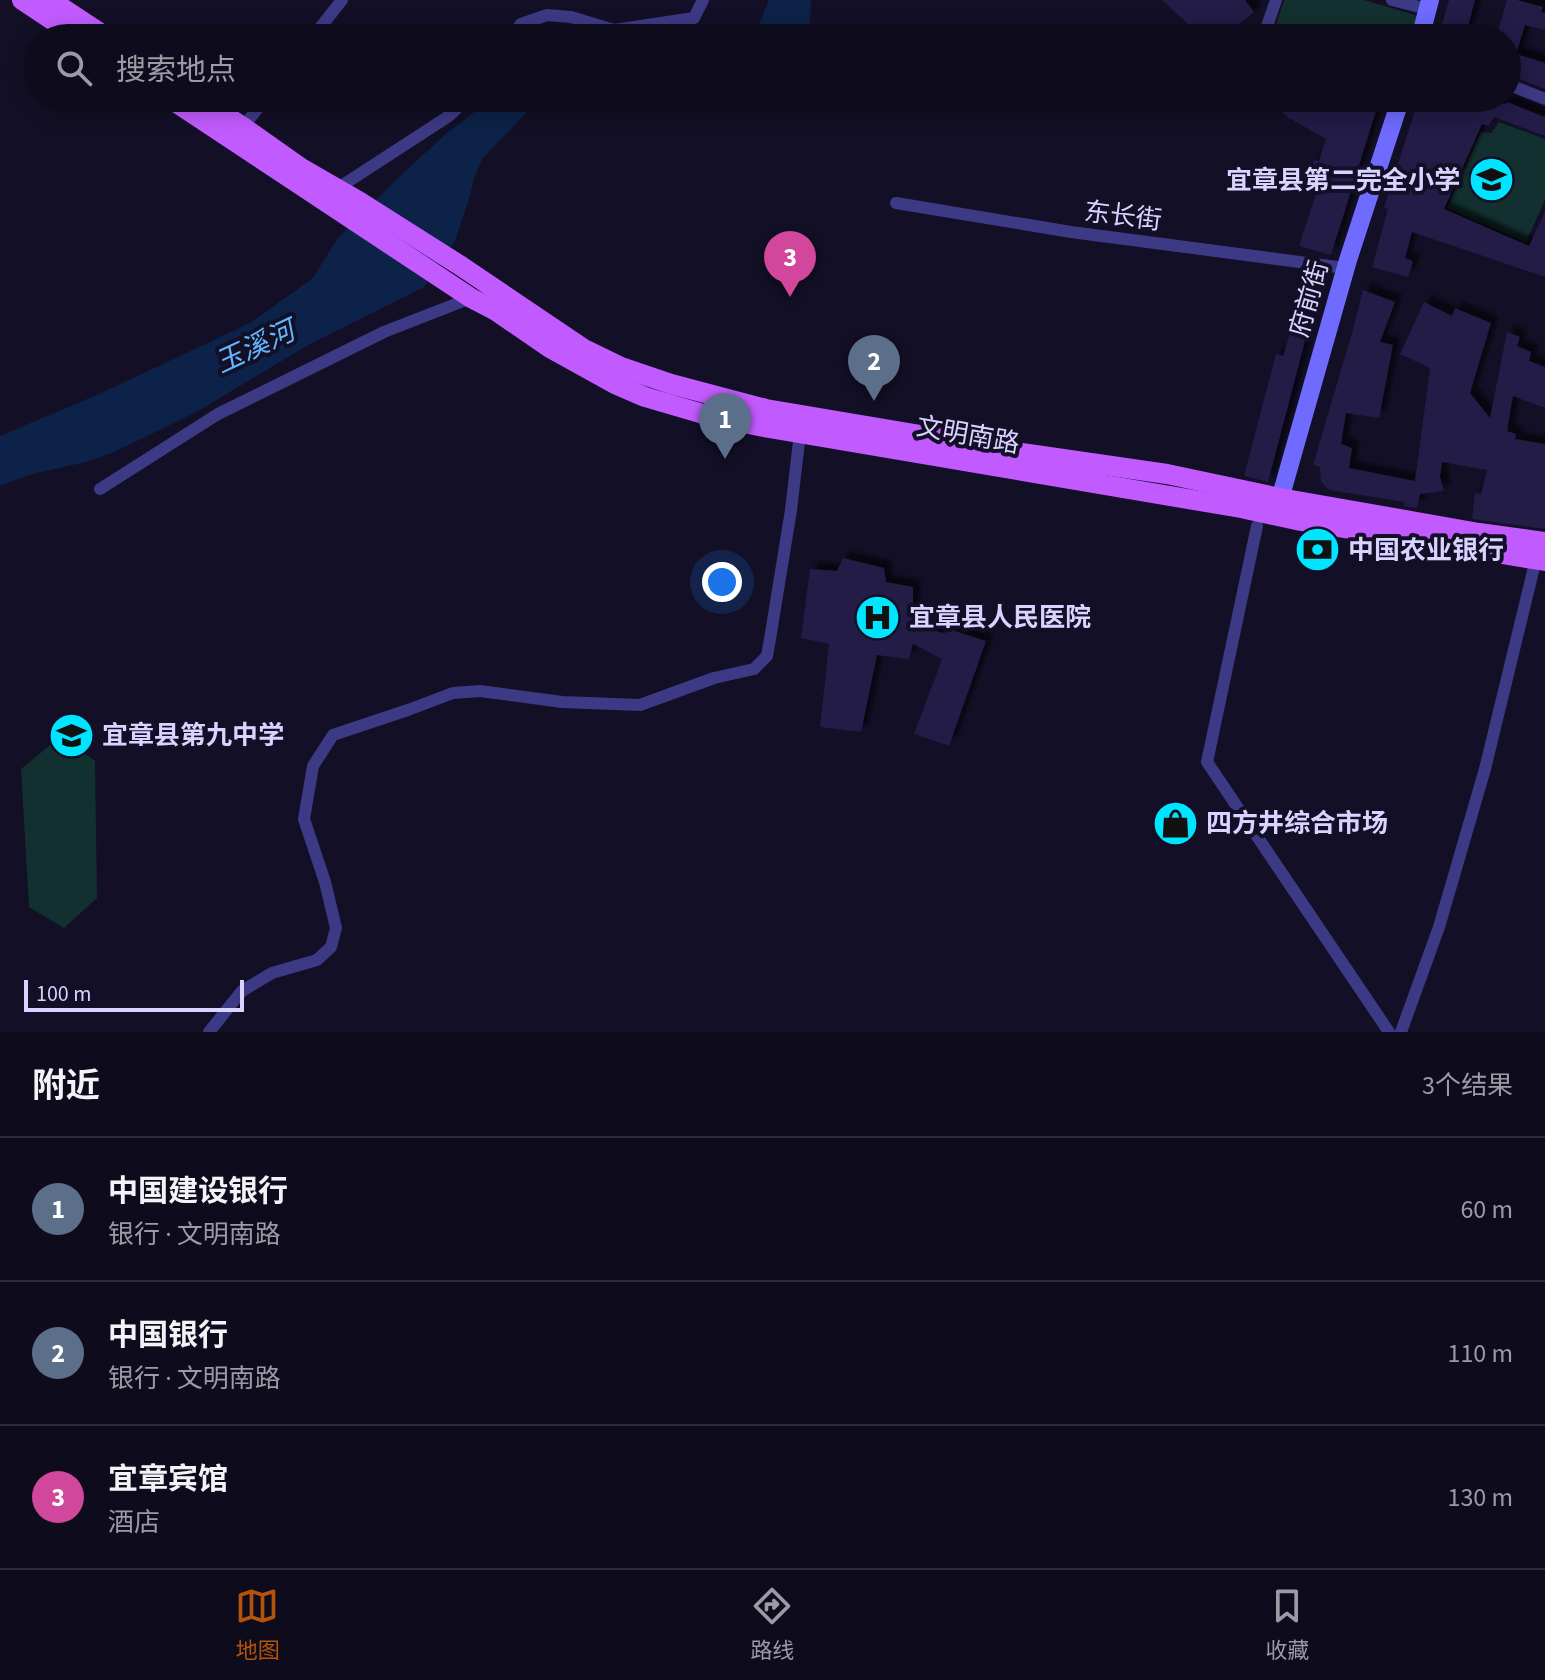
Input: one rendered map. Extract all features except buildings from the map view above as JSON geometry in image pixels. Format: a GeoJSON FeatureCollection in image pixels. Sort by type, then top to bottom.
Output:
{"type":"FeatureCollection","features":[{"type":"Feature","properties":{"kind":"main road"},"geometry":{"type":"LineString","coordinates":[[22,0],[58,24]]}},
{"type":"Feature","properties":{"kind":"main road"},"geometry":{"type":"LineString","coordinates":[[50,0],[87,24]]}},
{"type":"Feature","properties":{"kind":"main road"},"geometry":{"type":"LineString","coordinates":[[196,112],[238,134],[352,208],[447,257],[584,349],[621,367],[671,384],[766,409],[995,449],[1167,474],[1271,513],[1542,554]]}},
{"type":"Feature","properties":{"kind":"main road"},"geometry":{"type":"LineString","coordinates":[[214,112],[238,134]]}},
{"type":"Feature","properties":{"kind":"main road","name":"文明南路"},"geometry":{"type":"LineString","coordinates":[[352,208],[471,298],[550,348],[645,397],[710,416],[800,433],[1271,513]]}},
{"type":"Feature","properties":{"kind":"street"},"geometry":{"type":"LineString","coordinates":[[323,24],[342,0]]}},
{"type":"Feature","properties":{"kind":"street"},"geometry":{"type":"LineString","coordinates":[[654,24],[694,18],[703,0]]}},
{"type":"Feature","properties":{"kind":"street"},"geometry":{"type":"LineString","coordinates":[[1268,24],[1276,0]]}},
{"type":"Feature","properties":{"kind":"street"},"geometry":{"type":"LineString","coordinates":[[1392,0],[1429,4],[1424,24]]}},
{"type":"Feature","properties":{"kind":"street"},"geometry":{"type":"LineString","coordinates":[[521,24],[547,15],[571,17],[594,24]]}},
{"type":"Feature","properties":{"kind":"street"},"geometry":{"type":"LineString","coordinates":[[1521,90],[1545,99]]}},
{"type":"Feature","properties":{"kind":"street"},"geometry":{"type":"LineString","coordinates":[[238,134],[255,112]]}},
{"type":"Feature","properties":{"kind":"street"},"geometry":{"type":"LineString","coordinates":[[328,194],[453,112]]}},
{"type":"Feature","properties":{"kind":"street","name":"府前街"},"geometry":{"type":"LineString","coordinates":[[1271,513],[1345,268],[1396,112]]}},
{"type":"Feature","properties":{"kind":"street","name":"东长街"},"geometry":{"type":"LineString","coordinates":[[896,203],[1071,232],[1345,268]]}},
{"type":"Feature","properties":{"kind":"street"},"geometry":{"type":"LineString","coordinates":[[100,489],[218,414],[384,332],[471,298]]}},
{"type":"Feature","properties":{"kind":"street"},"geometry":{"type":"LineString","coordinates":[[209,1032],[242,991],[272,973],[317,960],[331,947],[336,928],[325,882],[304,819],[313,766],[333,735],[453,693],[480,691],[562,702],[640,705],[714,678],[754,669],[767,656],[800,433]]}},
{"type":"Feature","properties":{"kind":"street"},"geometry":{"type":"LineString","coordinates":[[1271,513],[1207,762],[1389,1032]]}},
{"type":"Feature","properties":{"kind":"street"},"geometry":{"type":"LineString","coordinates":[[1401,1032],[1439,927],[1542,554]]}},
{"type":"Feature","properties":{"kind":"green space"},"geometry":{"type":"Polygon","coordinates":[[[1284,0],[1364,0],[1422,17],[1420,24],[1276,24],[1284,0]]]}},
{"type":"Feature","properties":{"kind":"green space"},"geometry":{"type":"Polygon","coordinates":[[[1499,122],[1545,139],[1545,200],[1526,242],[1447,208],[1481,132],[1491,133],[1499,122]]]}},
{"type":"Feature","properties":{"kind":"green space"},"geometry":{"type":"Polygon","coordinates":[[[61,736],[95,761],[97,898],[64,928],[29,907],[21,769],[61,736]]]}},
{"type":"Feature","properties":{"kind":"water"},"geometry":{"type":"Polygon","coordinates":[[[769,0],[811,0],[810,24],[759,24],[769,0]]]}},
{"type":"Feature","properties":{"kind":"water","name":"玉溪河"},"geometry":{"type":"Polygon","coordinates":[[[475,112],[527,112],[482,159],[455,241],[424,287],[308,345],[200,410],[112,453],[32,474],[0,486],[0,436],[99,394],[250,323],[313,278],[337,239],[447,133],[475,112]]]}},
{"type":"Feature","properties":{"kind":"place","name":"宜章县第二完全小学"},"geometry":{"type":"Point","coordinates":[1491,180]}},
{"type":"Feature","properties":{"kind":"place","name":"宜章宾馆"},"geometry":{"type":"Point","coordinates":[790,297]}},
{"type":"Feature","properties":{"kind":"place","name":"中国银行"},"geometry":{"type":"Point","coordinates":[874,401]}},
{"type":"Feature","properties":{"kind":"place","name":"中国建设银行"},"geometry":{"type":"Point","coordinates":[725,459]}},
{"type":"Feature","properties":{"kind":"place","name":"中国农业银行"},"geometry":{"type":"Point","coordinates":[1317,550]}},
{"type":"Feature","properties":{"kind":"place","name":"宜章县人民医院"},"geometry":{"type":"Point","coordinates":[878,617]}},
{"type":"Feature","properties":{"kind":"place","name":"宜章县第九中学"},"geometry":{"type":"Point","coordinates":[71,735]}},
{"type":"Feature","properties":{"kind":"place","name":"四方井综合市场"},"geometry":{"type":"Point","coordinates":[1175,823]}}]}
